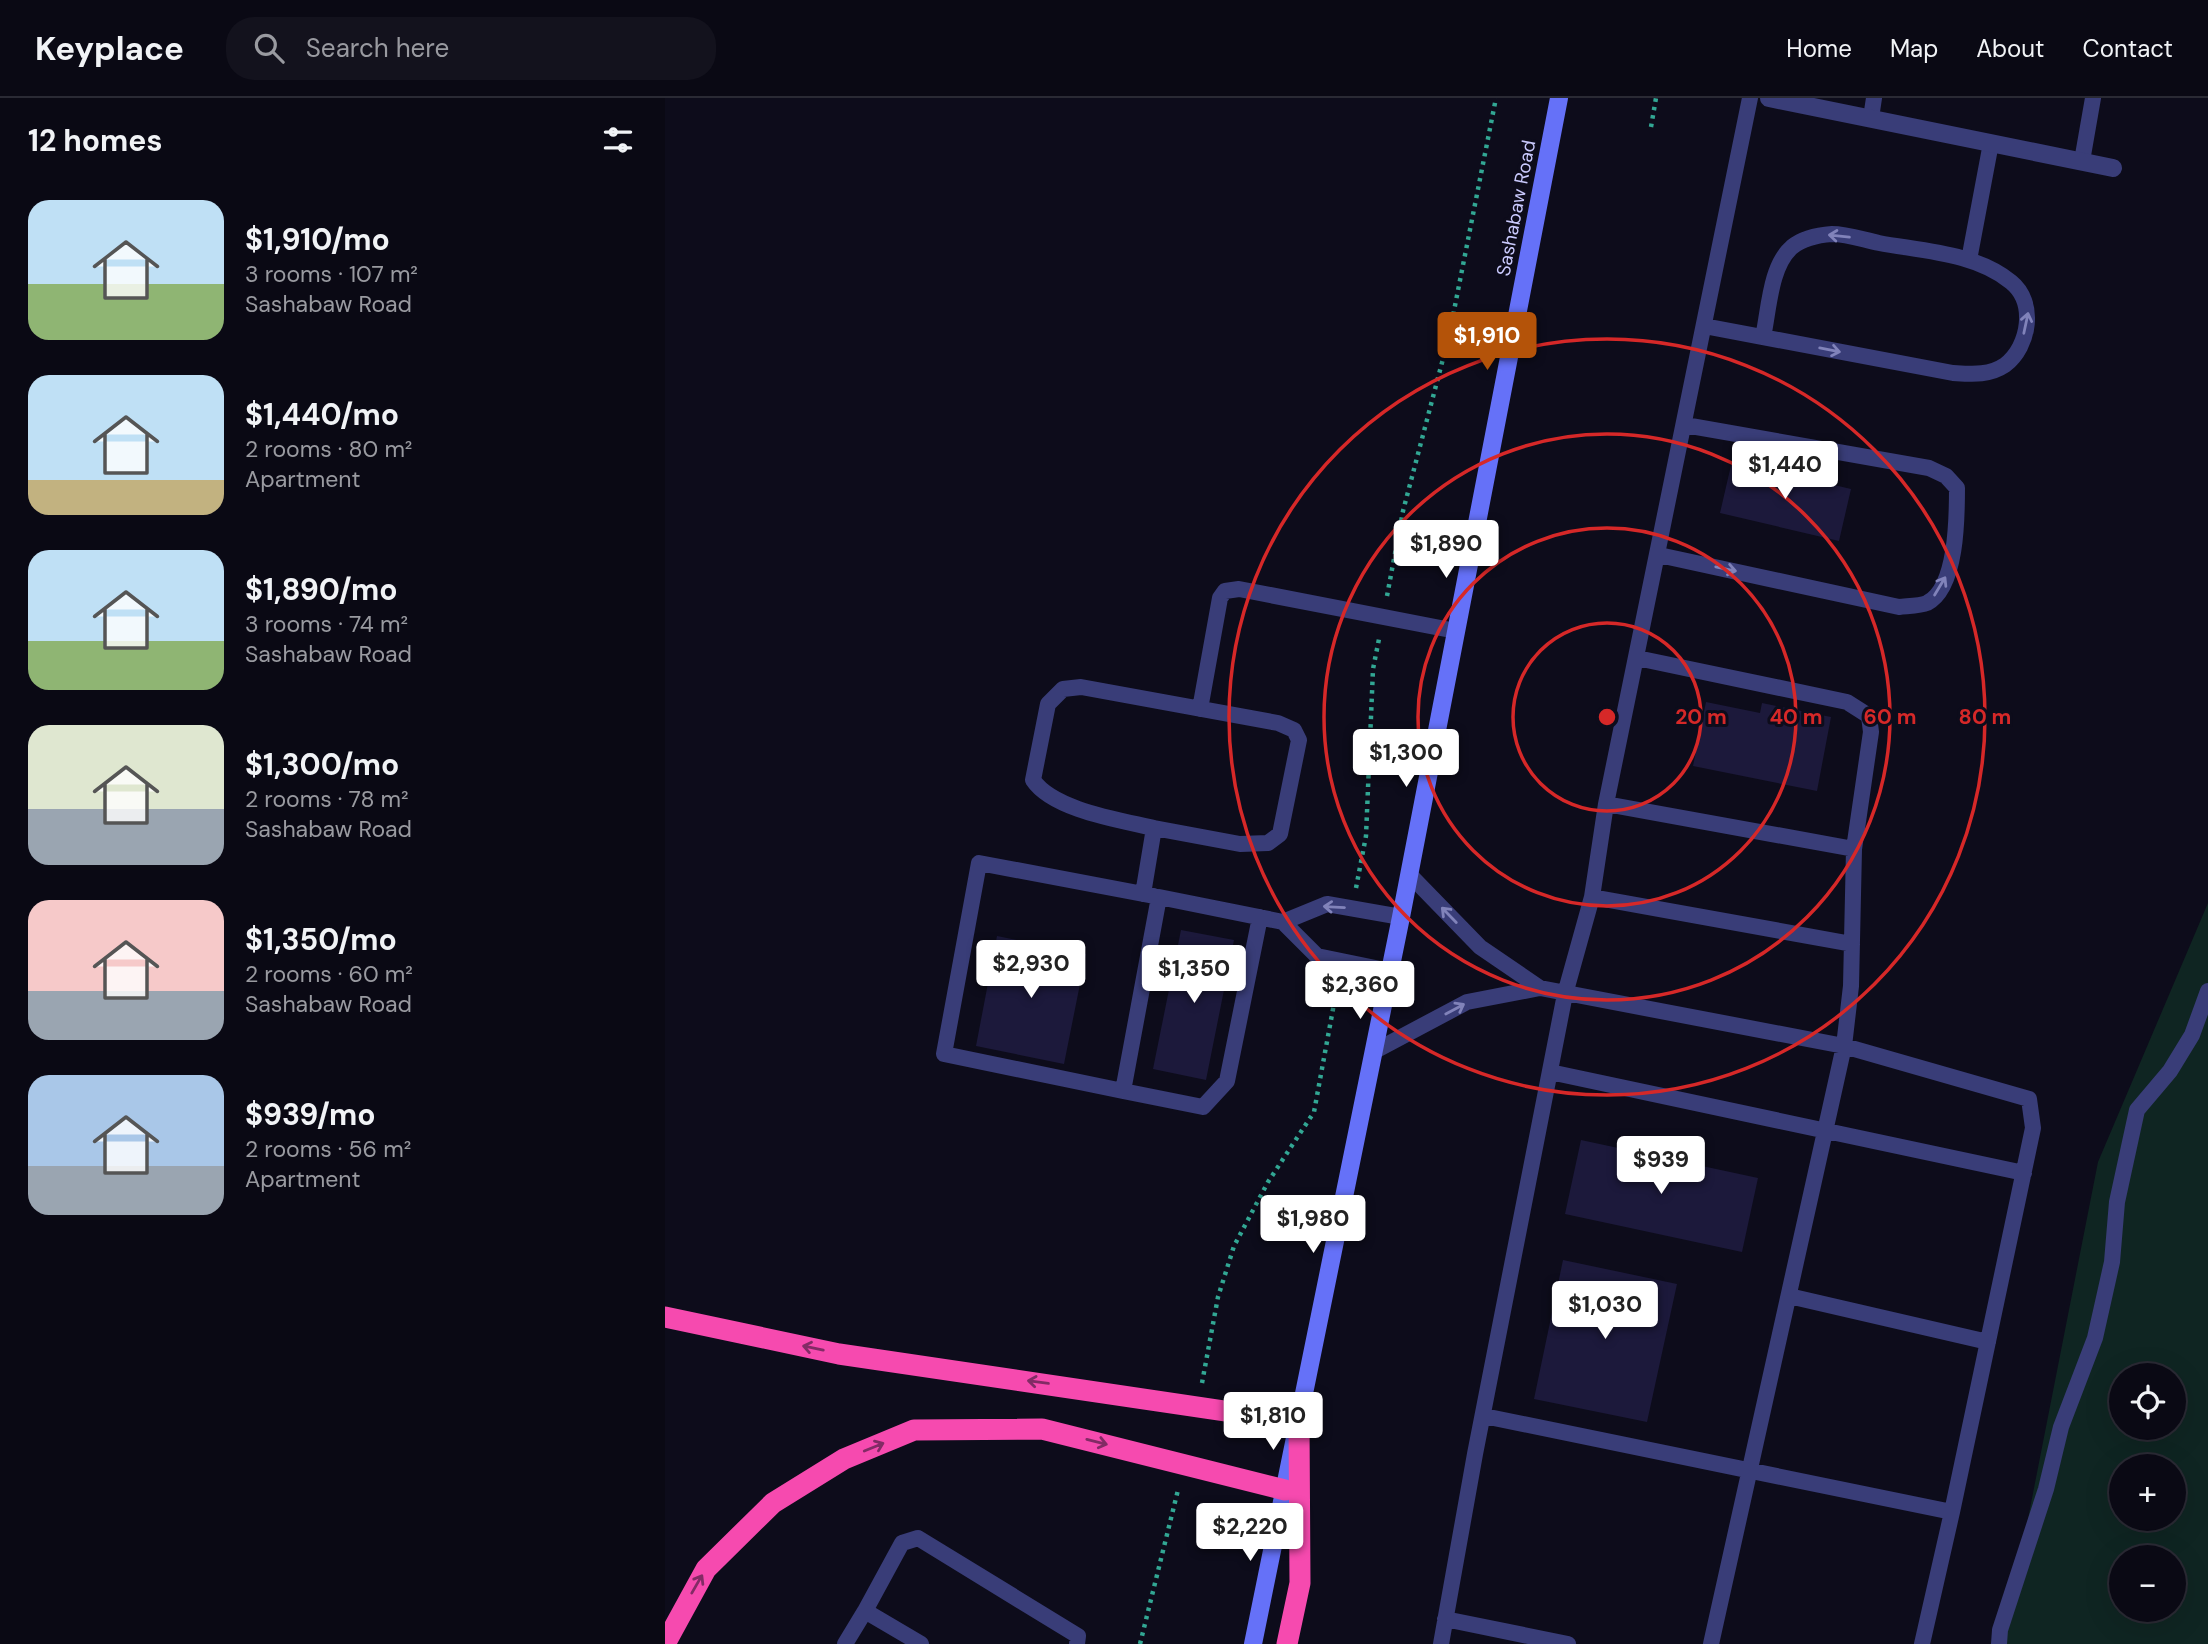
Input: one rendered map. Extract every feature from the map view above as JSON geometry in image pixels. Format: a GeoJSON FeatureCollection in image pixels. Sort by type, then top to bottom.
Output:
{"type":"FeatureCollection","features":[{"type":"Feature","properties":{"kind":"highway"},"geometry":{"type":"LineString","coordinates":[[665,1317],[839,1354],[1299,1422],[1300,1583],[1287,1644]]}},
{"type":"Feature","properties":{"kind":"highway"},"geometry":{"type":"LineString","coordinates":[[665,1644],[706,1569],[773,1503],[844,1459],[914,1430],[1042,1429],[1285,1490]]}},
{"type":"Feature","properties":{"kind":"main road","name":"Sashabaw Road"},"geometry":{"type":"LineString","coordinates":[[1253,1644],[1401,917],[1559,98]]}},
{"type":"Feature","properties":{"kind":"street"},"geometry":{"type":"LineString","coordinates":[[1772,98],[2113,168]]}},
{"type":"Feature","properties":{"kind":"lane"},"geometry":{"type":"LineString","coordinates":[[1441,1644],[1565,994],[1592,897],[1606,804],[1659,555],[1750,98]]}},
{"type":"Feature","properties":{"kind":"lane"},"geometry":{"type":"LineString","coordinates":[[1871,118],[1874,98]]}},
{"type":"Feature","properties":{"kind":"lane"},"geometry":{"type":"LineString","coordinates":[[2082,161],[2093,98]]}},
{"type":"Feature","properties":{"kind":"lane"},"geometry":{"type":"LineString","coordinates":[[1969,260],[1990,143]]}},
{"type":"Feature","properties":{"kind":"lane"},"geometry":{"type":"LineString","coordinates":[[1705,326],[1763,337],[1953,373],[1984,374],[2004,365],[2019,349],[2028,313],[2026,298],[2011,281],[1969,260],[1834,234],[1809,237],[1792,247],[1780,262],[1763,337]]}},
{"type":"Feature","properties":{"kind":"lane"},"geometry":{"type":"LineString","coordinates":[[1659,555],[1899,607],[1927,603],[1942,586],[1953,556],[1957,488],[1946,476],[1929,468],[1685,425]]}},
{"type":"Feature","properties":{"kind":"lane"},"geometry":{"type":"LineString","coordinates":[[1200,709],[1220,598],[1225,591],[1239,589],[1456,631]]}},
{"type":"Feature","properties":{"kind":"lane"},"geometry":{"type":"LineString","coordinates":[[1637,658],[1847,702],[1869,716],[1871,732],[1854,849],[1851,986],[1844,1046],[1711,1644]]}},
{"type":"Feature","properties":{"kind":"lane"},"geometry":{"type":"LineString","coordinates":[[1081,687],[1278,723],[1294,730],[1299,740],[1280,834],[1268,843],[1240,844],[1154,828],[1066,804],[1039,789],[1033,780],[1048,704],[1063,689],[1081,687]]}},
{"type":"Feature","properties":{"kind":"lane"},"geometry":{"type":"LineString","coordinates":[[1606,804],[1854,849]]}},
{"type":"Feature","properties":{"kind":"lane"},"geometry":{"type":"LineString","coordinates":[[1123,1091],[1151,896],[1154,828]]}},
{"type":"Feature","properties":{"kind":"lane"},"geometry":{"type":"LineString","coordinates":[[1260,917],[1227,1081],[1203,1107],[944,1054],[979,863],[1260,917],[1283,922],[1317,956],[1389,971]]}},
{"type":"Feature","properties":{"kind":"lane"},"geometry":{"type":"LineString","coordinates":[[1409,874],[1480,947],[1540,988],[1844,1046],[2029,1098],[2033,1128],[1922,1644]]}},
{"type":"Feature","properties":{"kind":"lane"},"geometry":{"type":"LineString","coordinates":[[1592,897],[1851,944]]}},
{"type":"Feature","properties":{"kind":"lane"},"geometry":{"type":"LineString","coordinates":[[1283,922],[1327,904],[1401,917]]}},
{"type":"Feature","properties":{"kind":"lane"},"geometry":{"type":"LineString","coordinates":[[1373,1052],[1467,1002],[1540,988]]}},
{"type":"Feature","properties":{"kind":"lane"},"geometry":{"type":"LineString","coordinates":[[1999,1644],[2046,1489],[2061,1427],[2095,1338],[2112,1262],[2117,1202],[2137,1110],[2170,1071],[2192,1035],[2208,991]]}},
{"type":"Feature","properties":{"kind":"lane"},"geometry":{"type":"LineString","coordinates":[[1550,1072],[2024,1173]]}},
{"type":"Feature","properties":{"kind":"lane"},"geometry":{"type":"LineString","coordinates":[[1789,1296],[1988,1342]]}},
{"type":"Feature","properties":{"kind":"lane"},"geometry":{"type":"LineString","coordinates":[[1484,1416],[1952,1512]]}},
{"type":"Feature","properties":{"kind":"lane"},"geometry":{"type":"LineString","coordinates":[[845,1644],[901,1543],[918,1538],[1078,1636],[1077,1644]]}},
{"type":"Feature","properties":{"kind":"lane"},"geometry":{"type":"LineString","coordinates":[[865,1611],[921,1644]]}},
{"type":"Feature","properties":{"kind":"lane"},"geometry":{"type":"LineString","coordinates":[[1445,1619],[1568,1644]]}},
{"type":"Feature","properties":{"kind":"path"},"geometry":{"type":"LineString","coordinates":[[1352,908],[1366,836],[1373,669],[1403,511],[1449,336],[1496,98]]}},
{"type":"Feature","properties":{"kind":"path"},"geometry":{"type":"LineString","coordinates":[[1651,127],[1656,98]]}},
{"type":"Feature","properties":{"kind":"path"},"geometry":{"type":"LineString","coordinates":[[1202,1381],[1218,1297],[1234,1246],[1268,1182],[1314,1112],[1342,961]]}},
{"type":"Feature","properties":{"kind":"path"},"geometry":{"type":"LineString","coordinates":[[1140,1644],[1175,1501]]}},
{"type":"Feature","properties":{"kind":"green space"},"geometry":{"type":"Polygon","coordinates":[[[2208,903],[2208,1644],[1993,1644],[2025,1534],[2098,1162],[2208,903]]]}},
{"type":"Feature","properties":{"kind":"building"},"geometry":{"type":"Polygon","coordinates":[[[1732,461],[1851,489],[1839,541],[1720,513],[1732,461]]]}},
{"type":"Feature","properties":{"kind":"building"},"geometry":{"type":"Polygon","coordinates":[[[1706,702],[1760,713],[1762,703],[1831,717],[1817,791],[1693,766],[1706,702]]]}},
{"type":"Feature","properties":{"kind":"building"},"geometry":{"type":"Polygon","coordinates":[[[1181,930],[1234,940],[1206,1080],[1153,1069],[1181,930]]]}},
{"type":"Feature","properties":{"kind":"building"},"geometry":{"type":"Polygon","coordinates":[[[997,936],[1086,954],[1064,1064],[976,1046],[997,936]]]}},
{"type":"Feature","properties":{"kind":"building"},"geometry":{"type":"Polygon","coordinates":[[[1581,1140],[1758,1178],[1742,1252],[1565,1214],[1581,1140]]]}},
{"type":"Feature","properties":{"kind":"building"},"geometry":{"type":"Polygon","coordinates":[[[1563,1260],[1677,1284],[1647,1422],[1534,1399],[1563,1260]]]}}]}
